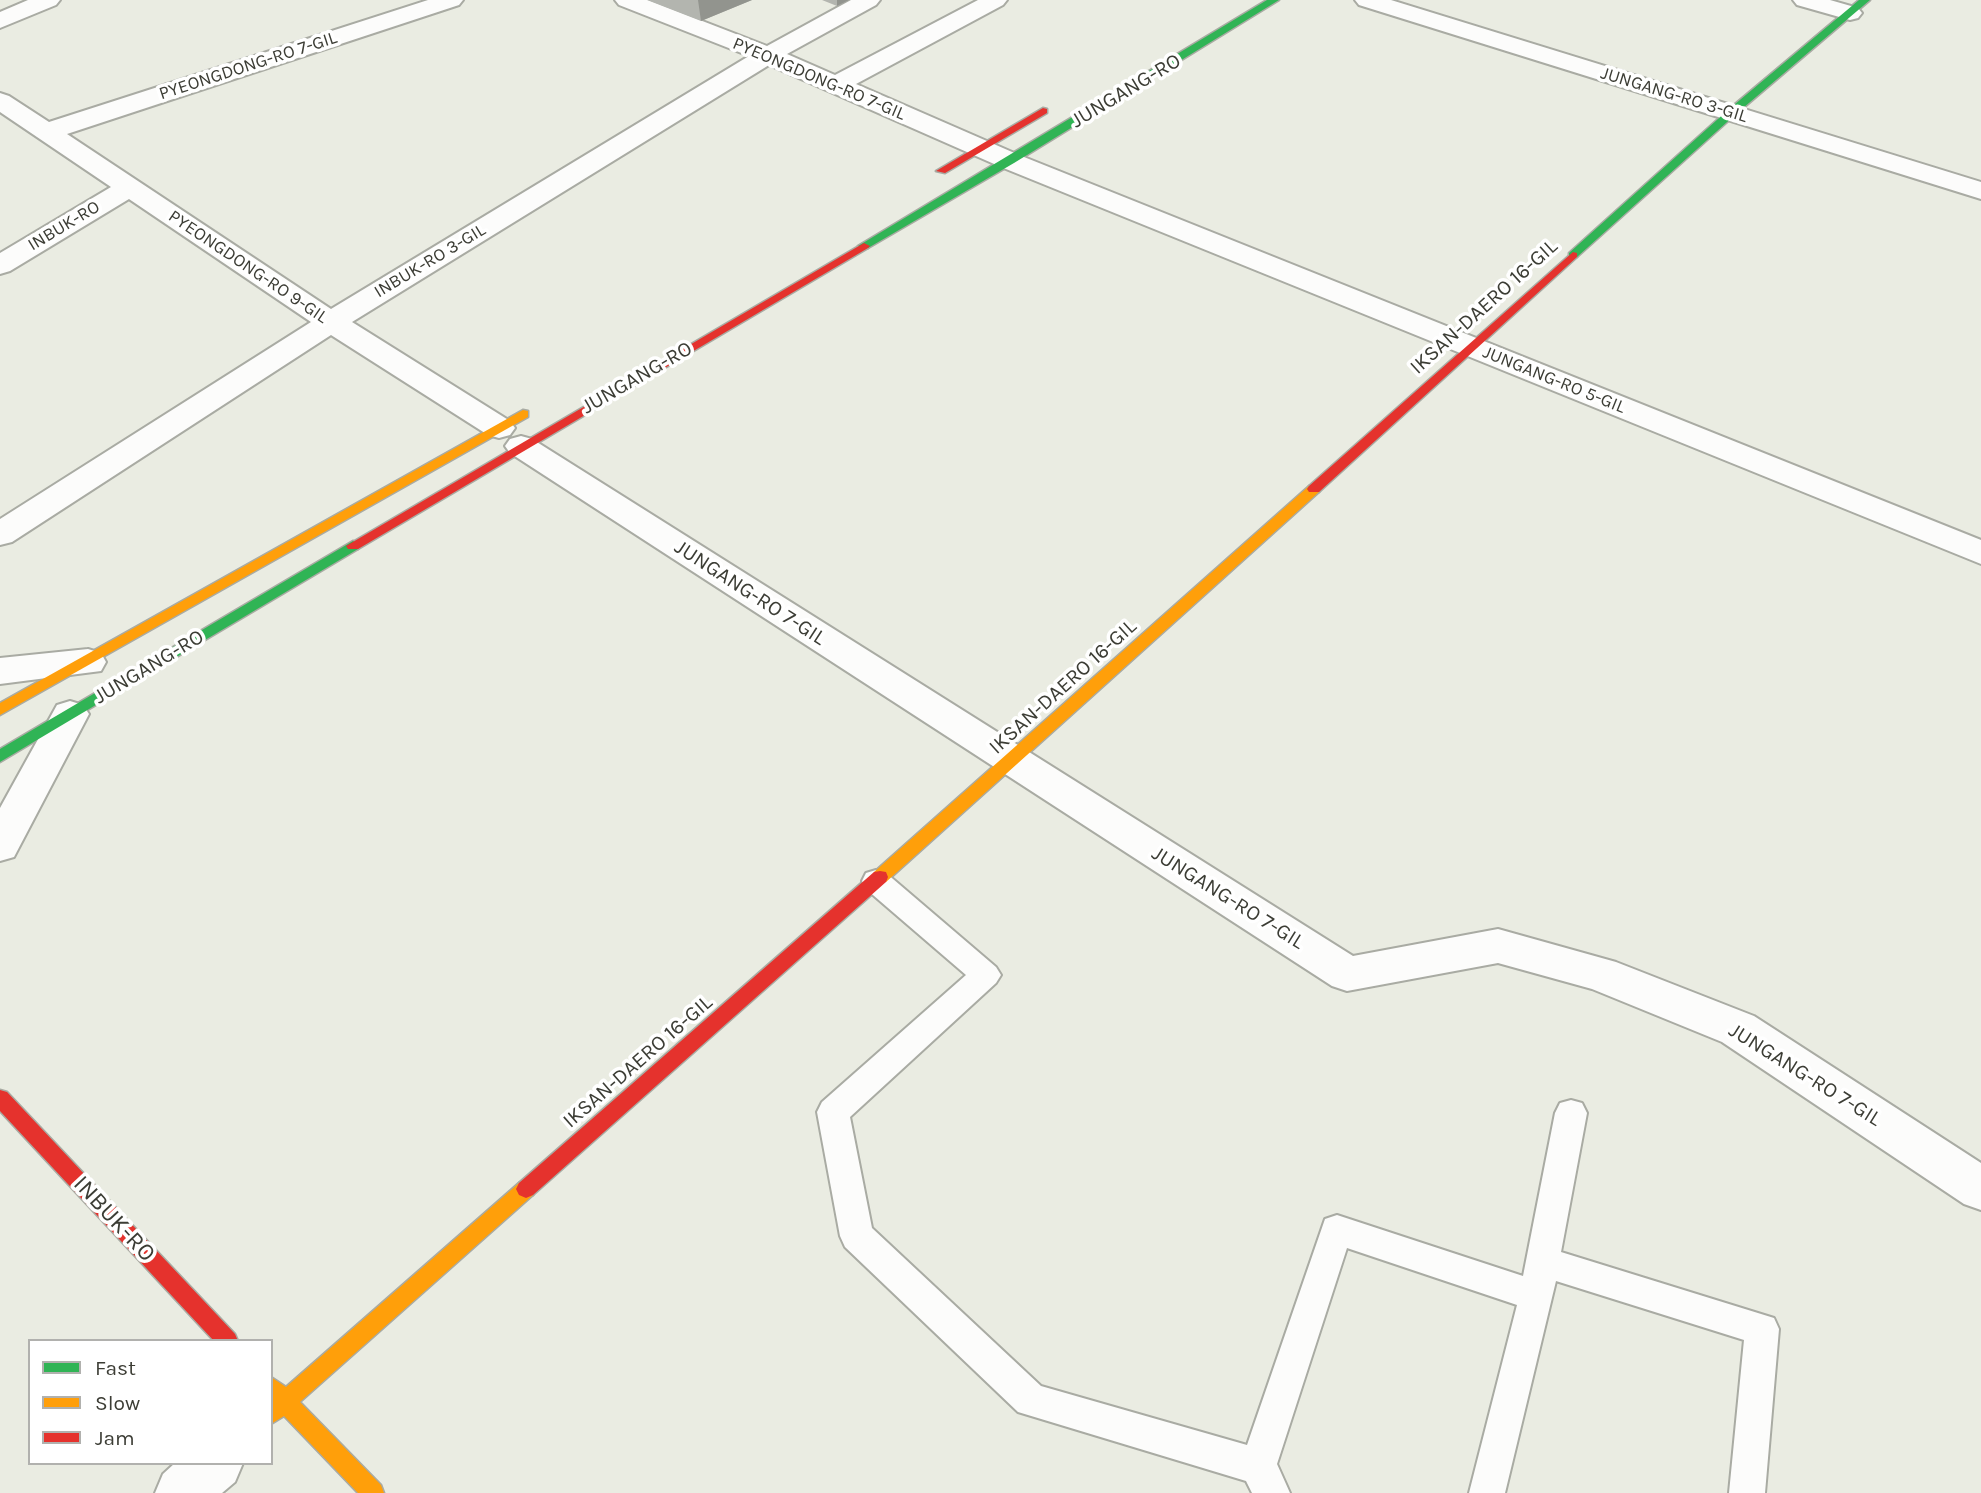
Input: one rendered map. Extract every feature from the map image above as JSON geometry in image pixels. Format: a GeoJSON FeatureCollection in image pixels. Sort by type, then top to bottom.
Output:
{"type":"FeatureCollection","features":[{"type":"Feature","properties":{"kind":"street"},"geometry":{"type":"LineString","coordinates":[[0,21],[48,0]]}},
{"type":"Feature","properties":{"kind":"street","name":"PYEONGDONG-RO 7-GIL"},"geometry":{"type":"LineString","coordinates":[[46,132],[451,0]]}},
{"type":"Feature","properties":{"kind":"street","name":"PYEONGDONG-RO 7-GIL"},"geometry":{"type":"LineString","coordinates":[[627,0],[768,55],[1010,162]]}},
{"type":"Feature","properties":{"kind":"street","name":"INBUK-RO 3-GIL"},"geometry":{"type":"LineString","coordinates":[[0,534],[331,322],[768,55],[868,0]]}},
{"type":"Feature","properties":{"kind":"street"},"geometry":{"type":"LineString","coordinates":[[834,86],[995,0]]}},
{"type":"Feature","properties":{"kind":"street","name":"JUNGANG-RO"},"geometry":{"type":"LineString","coordinates":[[0,710],[510,437],[1010,162],[1274,0]]}},
{"type":"Feature","properties":{"kind":"street","name":"JUNGANG-RO 3-GIL"},"geometry":{"type":"LineString","coordinates":[[1367,0],[1981,191]]}},
{"type":"Feature","properties":{"kind":"street"},"geometry":{"type":"LineString","coordinates":[[1805,0],[1858,7]]}},
{"type":"Feature","properties":{"kind":"street","name":"IKSAN-DAERO 16-GIL"},"geometry":{"type":"LineString","coordinates":[[273,1412],[1012,761],[1732,112],[1858,7]]}},
{"type":"Feature","properties":{"kind":"street","name":"PYEONGDONG-RO 9-GIL"},"geometry":{"type":"LineString","coordinates":[[0,102],[331,322],[510,437]]}},
{"type":"Feature","properties":{"kind":"street","name":"JUNGANG-RO"},"geometry":{"type":"LineString","coordinates":[[932,176],[1052,106]]}},
{"type":"Feature","properties":{"kind":"street","name":"JUNGANG-RO 5-GIL"},"geometry":{"type":"LineString","coordinates":[[1010,162],[1981,553]]}},
{"type":"Feature","properties":{"kind":"street","name":"INBUK-RO"},"geometry":{"type":"LineString","coordinates":[[0,265],[128,188]]}},
{"type":"Feature","properties":{"kind":"street","name":"JUNGANG-RO"},"geometry":{"type":"LineString","coordinates":[[0,756],[70,715],[510,437],[535,407]]}},
{"type":"Feature","properties":{"kind":"street","name":"JUNGANG-RO 7-GIL"},"geometry":{"type":"LineString","coordinates":[[510,437],[1347,974],[1498,946],[1601,974],[1738,1029],[1981,1189]]}},
{"type":"Feature","properties":{"kind":"street"},"geometry":{"type":"LineString","coordinates":[[0,671],[88,662]]}},
{"type":"Feature","properties":{"kind":"street"},"geometry":{"type":"LineString","coordinates":[[0,846],[70,715]]}},
{"type":"Feature","properties":{"kind":"street","name":"INBUK-RO"},"geometry":{"type":"LineString","coordinates":[[0,1098],[226,1339]]}},
{"type":"Feature","properties":{"kind":"street"},"geometry":{"type":"LineString","coordinates":[[273,1389],[373,1493]]}},
{"type":"Feature","properties":{"kind":"street"},"geometry":{"type":"LineString","coordinates":[[182,1493],[214,1465]]}},
{"type":"Feature","properties":{"kind":"lane"},"geometry":{"type":"LineString","coordinates":[[876,881],[986,975],[833,1112],[857,1236],[1031,1400],[1265,1480],[1337,1230],[1536,1296]]}},
{"type":"Feature","properties":{"kind":"lane"},"geometry":{"type":"LineString","coordinates":[[1487,1493],[1536,1296],[1571,1113]]}},
{"type":"Feature","properties":{"kind":"lane"},"geometry":{"type":"LineString","coordinates":[[1542,1261],[1762,1329],[1747,1493]]}},
{"type":"Feature","properties":{"kind":"traffic: fast"},"geometry":{"type":"LineString","coordinates":[[864,246],[1010,161],[1274,0]]}},
{"type":"Feature","properties":{"kind":"traffic: fast"},"geometry":{"type":"LineString","coordinates":[[1573,255],[1732,112],[1865,0]]}},
{"type":"Feature","properties":{"kind":"traffic: fast"},"geometry":{"type":"LineString","coordinates":[[0,756],[353,546]]}},
{"type":"Feature","properties":{"kind":"traffic: slow"},"geometry":{"type":"LineString","coordinates":[[0,710],[523,414]]}},
{"type":"Feature","properties":{"kind":"traffic: slow"},"geometry":{"type":"LineString","coordinates":[[880,877],[1314,489]]}},
{"type":"Feature","properties":{"kind":"traffic: slow"},"geometry":{"type":"LineString","coordinates":[[273,1412],[526,1189]]}},
{"type":"Feature","properties":{"kind":"traffic: slow"},"geometry":{"type":"LineString","coordinates":[[273,1389],[373,1493]]}},
{"type":"Feature","properties":{"kind":"traffic: jam"},"geometry":{"type":"LineString","coordinates":[[941,171],[1043,111]]}},
{"type":"Feature","properties":{"kind":"traffic: jam"},"geometry":{"type":"LineString","coordinates":[[353,546],[864,246]]}},
{"type":"Feature","properties":{"kind":"traffic: jam"},"geometry":{"type":"LineString","coordinates":[[1314,489],[1573,255]]}},
{"type":"Feature","properties":{"kind":"traffic: jam"},"geometry":{"type":"LineString","coordinates":[[526,1189],[880,877]]}},
{"type":"Feature","properties":{"kind":"traffic: jam"},"geometry":{"type":"LineString","coordinates":[[0,1098],[226,1339]]}}]}
